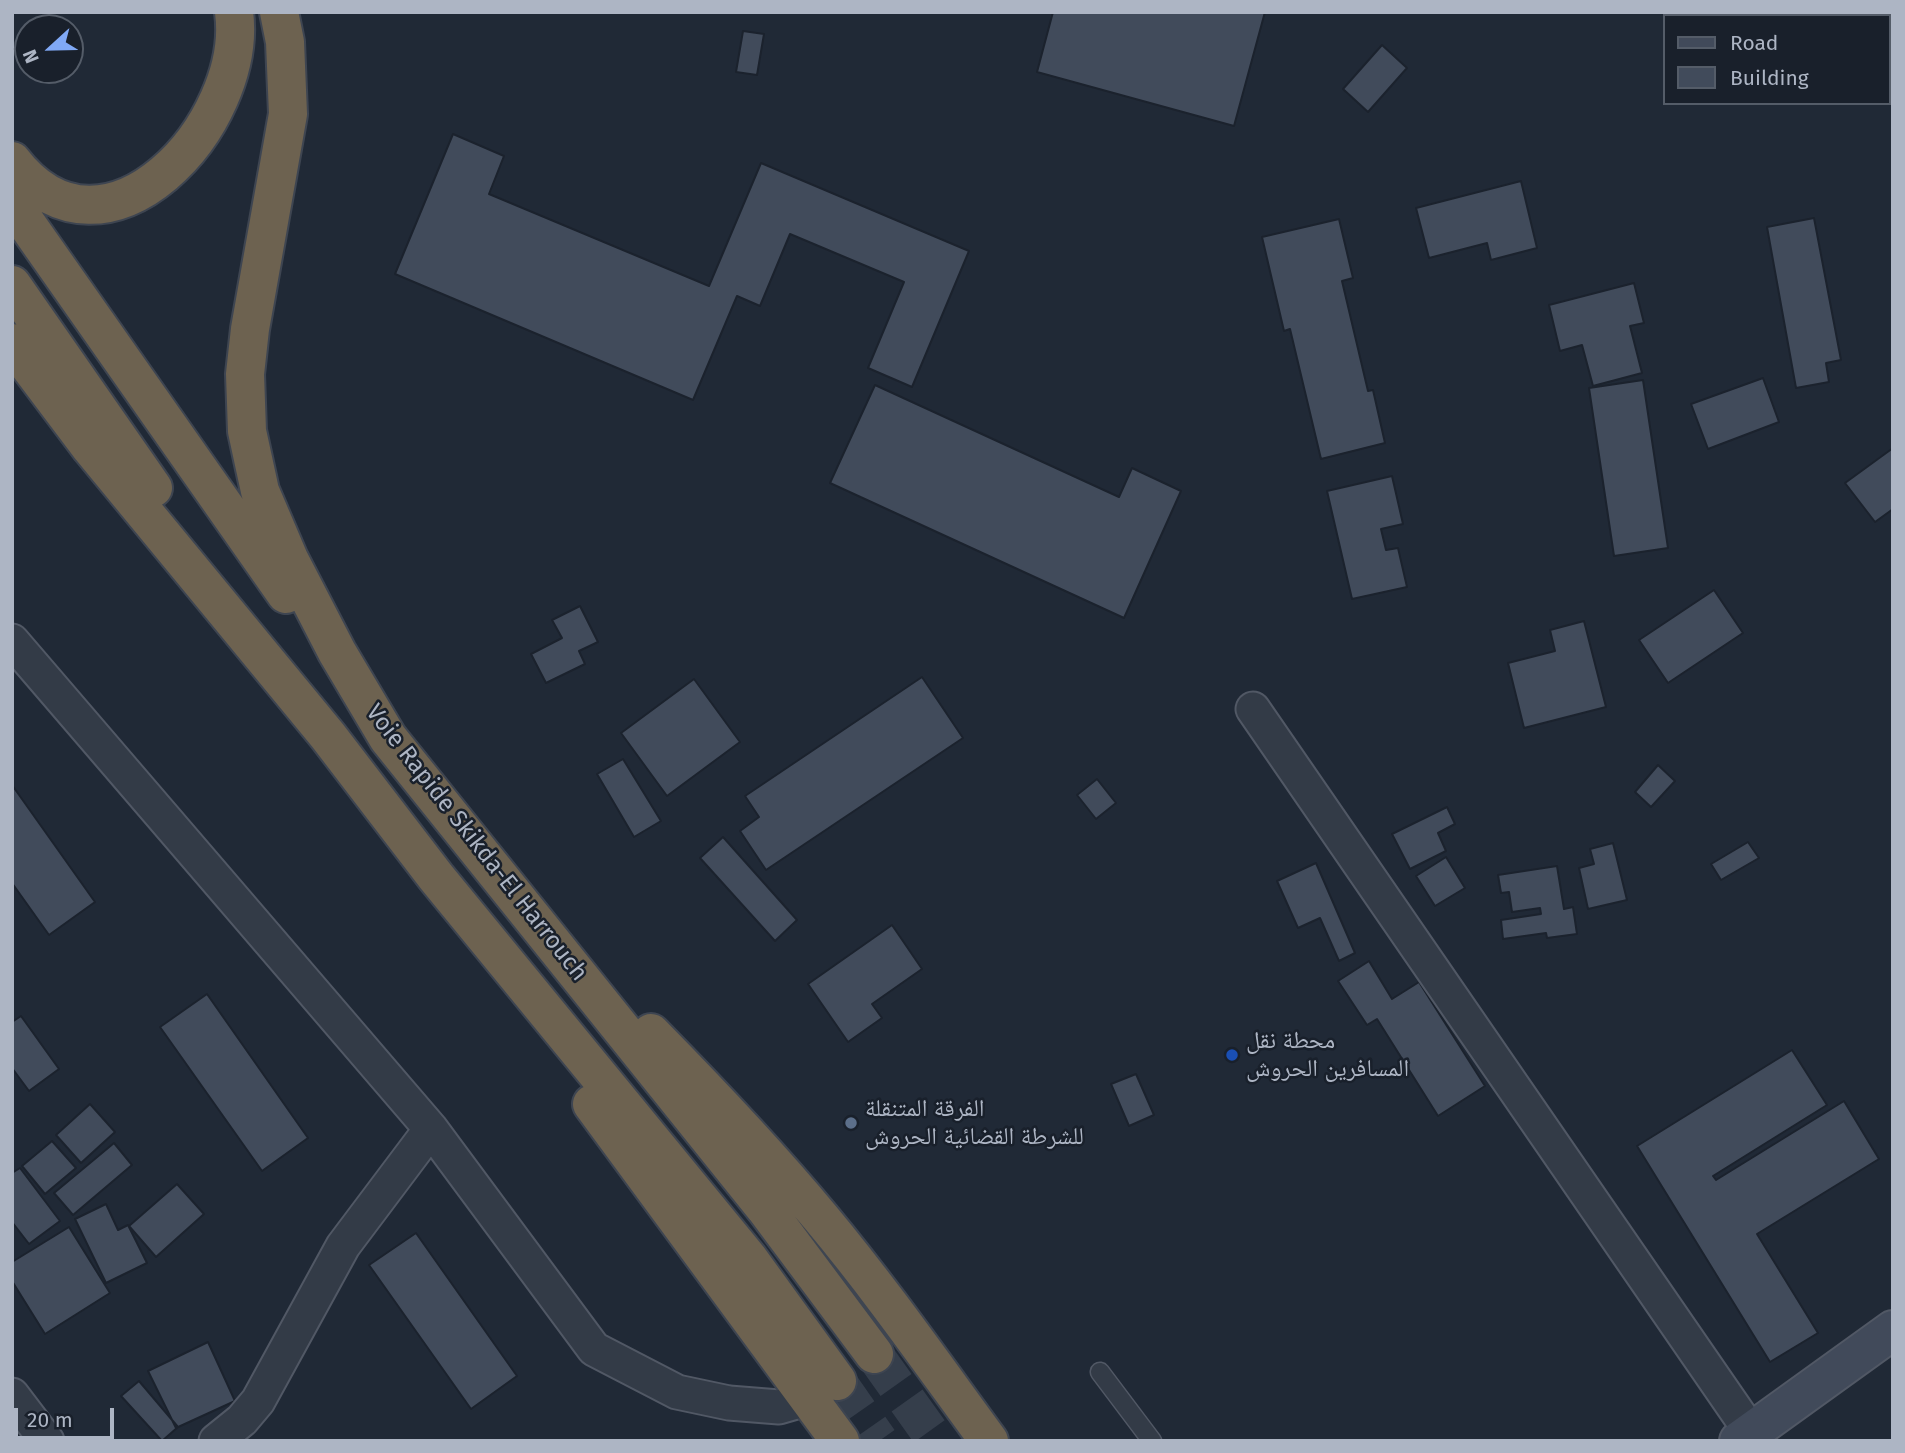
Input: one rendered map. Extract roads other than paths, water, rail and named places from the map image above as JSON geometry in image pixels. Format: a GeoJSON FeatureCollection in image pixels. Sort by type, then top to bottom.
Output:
{"type":"FeatureCollection","features":[{"type":"Feature","properties":{"kind":"highway"},"geometry":{"type":"LineString","coordinates":[[12,161],[24,176],[51,195],[76,204],[105,204],[132,197],[162,177],[203,133],[229,78],[236,27],[234,12]]}},
{"type":"Feature","properties":{"kind":"highway","name":"Voie Rapide Skikda-El Harrouch"},"geometry":{"type":"LineString","coordinates":[[279,12],[285,42],[288,114],[250,329],[245,374],[247,431],[260,491],[289,559],[380,727],[765,1208],[874,1354]]}},
{"type":"Feature","properties":{"kind":"highway"},"geometry":{"type":"LineString","coordinates":[[12,203],[380,727]]}},
{"type":"Feature","properties":{"kind":"highway"},"geometry":{"type":"LineString","coordinates":[[12,285],[328,736]]}},
{"type":"Feature","properties":{"kind":"highway","name":"Voie Rapide Skikda-El Harrouch"},"geometry":{"type":"LineString","coordinates":[[12,343],[91,449],[328,736],[399,831],[527,1017],[823,1390],[840,1441]]}},
{"type":"Feature","properties":{"kind":"highway"},"geometry":{"type":"LineString","coordinates":[[500,879],[709,1092],[782,1172],[875,1286],[989,1441]]}},
{"type":"Feature","properties":{"kind":"main road"},"geometry":{"type":"LineString","coordinates":[[1745,1436],[1893,1330]]}},
{"type":"Feature","properties":{"kind":"street"},"geometry":{"type":"LineString","coordinates":[[12,641],[431,1129],[594,1349],[677,1392],[729,1402],[779,1407],[823,1390]]}},
{"type":"Feature","properties":{"kind":"street"},"geometry":{"type":"LineString","coordinates":[[1253,709],[1745,1436]]}},
{"type":"Feature","properties":{"kind":"street"},"geometry":{"type":"LineString","coordinates":[[216,1441],[242,1420],[258,1401],[343,1246],[431,1129]]}},
{"type":"Feature","properties":{"kind":"street"},"geometry":{"type":"LineString","coordinates":[[12,1395],[47,1441]]}},
{"type":"Feature","properties":{"kind":"lane"},"geometry":{"type":"LineString","coordinates":[[1101,1372],[1152,1441]]}},
{"type":"Feature","properties":{"kind":"tunnel"},"geometry":{"type":"LineString","coordinates":[[874,1354],[936,1441]]}},
{"type":"Feature","properties":{"kind":"tunnel"},"geometry":{"type":"LineString","coordinates":[[837,1381],[879,1441]]}},
{"type":"Feature","properties":{"kind":"place","name":"محطة نقل المسافرين الحروش"},"geometry":{"type":"Point","coordinates":[1232,1055]}},
{"type":"Feature","properties":{"kind":"place","name":"الفرقة المتنقلة للشرطة القضائية الحروش"},"geometry":{"type":"Point","coordinates":[851,1123]}}]}
